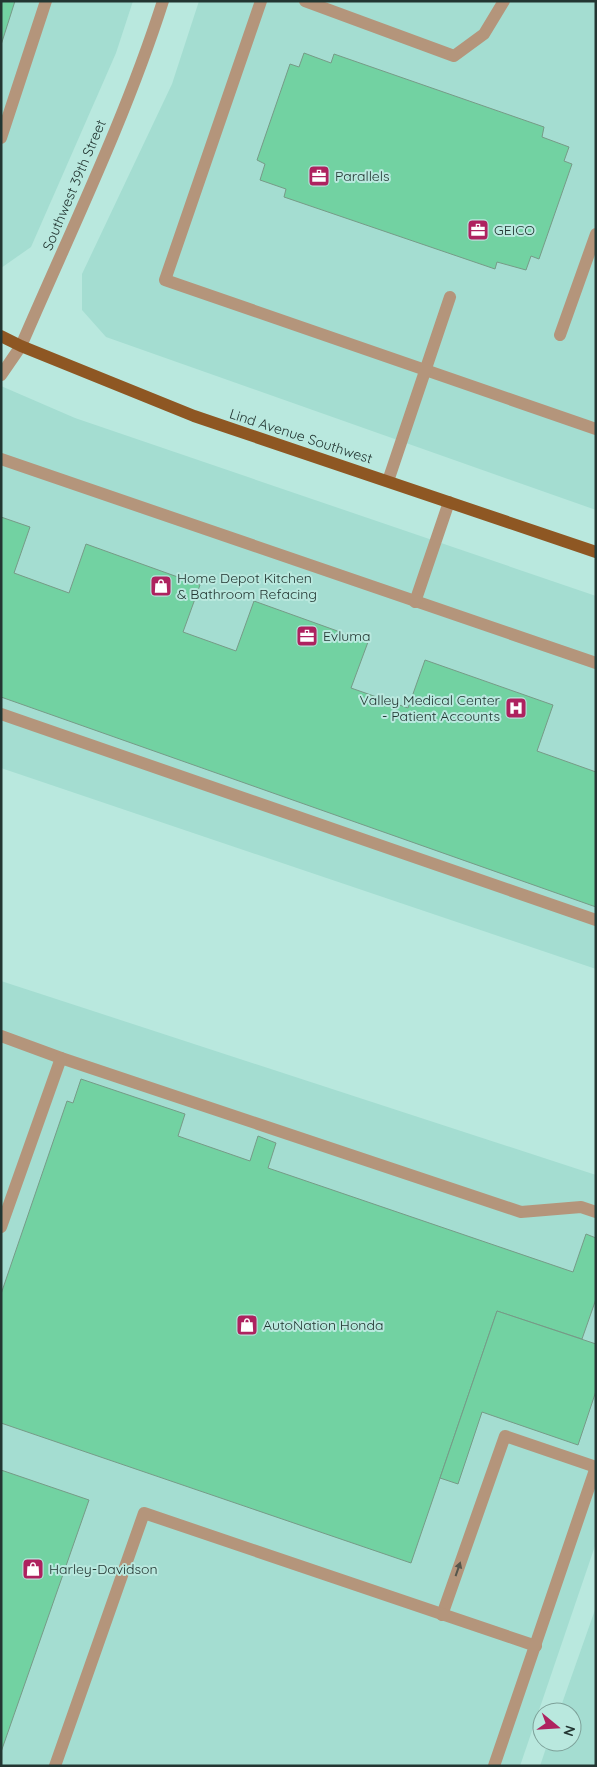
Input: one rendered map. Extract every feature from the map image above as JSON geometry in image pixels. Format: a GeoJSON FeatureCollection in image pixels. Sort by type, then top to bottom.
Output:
{"type":"FeatureCollection","features":[{"type":"Feature","properties":{"kind":"main road","name":"Lind Avenue Southwest"},"geometry":{"type":"LineString","coordinates":[[1,336],[21,346],[194,416],[596,552]]}},
{"type":"Feature","properties":{"kind":"street"},"geometry":{"type":"LineString","coordinates":[[1,138],[46,1]]}},
{"type":"Feature","properties":{"kind":"street","name":"Southwest 39th Street"},"geometry":{"type":"LineString","coordinates":[[1,375],[21,346],[129,98],[163,1]]}},
{"type":"Feature","properties":{"kind":"street"},"geometry":{"type":"LineString","coordinates":[[261,1],[165,280],[596,429]]}},
{"type":"Feature","properties":{"kind":"street"},"geometry":{"type":"LineString","coordinates":[[304,1],[454,56],[484,34],[504,1]]}},
{"type":"Feature","properties":{"kind":"street"},"geometry":{"type":"LineString","coordinates":[[560,335],[596,234]]}},
{"type":"Feature","properties":{"kind":"street"},"geometry":{"type":"LineString","coordinates":[[388,481],[450,297]]}},
{"type":"Feature","properties":{"kind":"street"},"geometry":{"type":"LineString","coordinates":[[1,458],[596,664]]}},
{"type":"Feature","properties":{"kind":"street"},"geometry":{"type":"LineString","coordinates":[[415,602],[449,502]]}},
{"type":"Feature","properties":{"kind":"street"},"geometry":{"type":"LineString","coordinates":[[1,714],[596,920]]}},
{"type":"Feature","properties":{"kind":"street"},"geometry":{"type":"LineString","coordinates":[[1,1036],[61,1058],[521,1212],[581,1207],[596,1212]]}},
{"type":"Feature","properties":{"kind":"street"},"geometry":{"type":"LineString","coordinates":[[1,1227],[61,1058]]}},
{"type":"Feature","properties":{"kind":"street"},"geometry":{"type":"LineString","coordinates":[[442,1615],[505,1436],[596,1467],[494,1766]]}},
{"type":"Feature","properties":{"kind":"street"},"geometry":{"type":"LineString","coordinates":[[55,1766],[144,1513],[536,1646]]}},
{"type":"Feature","properties":{"kind":"shaded area"},"geometry":{"type":"Polygon","coordinates":[[[1,1],[133,1],[116,53],[31,247],[1,268],[1,1]]]}},
{"type":"Feature","properties":{"kind":"shaded area"},"geometry":{"type":"Polygon","coordinates":[[[199,1],[596,1],[596,510],[106,337],[82,310],[82,274],[172,84],[199,1]]]}},
{"type":"Feature","properties":{"kind":"shaded area"},"geometry":{"type":"Polygon","coordinates":[[[1,386],[75,418],[596,596],[596,969],[1,768],[1,386]]]}},
{"type":"Feature","properties":{"kind":"shaded area"},"geometry":{"type":"Polygon","coordinates":[[[1,981],[596,1175],[596,1543],[542,1702],[532,1702],[532,1731],[520,1766],[1,1766],[1,981]]]}},
{"type":"Feature","properties":{"kind":"shaded area"},"geometry":{"type":"Polygon","coordinates":[[[596,1607],[596,1766],[540,1766],[545,1752],[582,1752],[582,1702],[563,1702],[596,1607]]]}},
{"type":"Feature","properties":{"kind":"building"},"geometry":{"type":"Polygon","coordinates":[[[1,1],[15,1],[1,45],[1,1]]]}},
{"type":"Feature","properties":{"kind":"building"},"geometry":{"type":"Polygon","coordinates":[[[304,53],[331,63],[334,54],[544,127],[542,137],[569,147],[564,161],[572,164],[539,259],[531,256],[526,270],[497,262],[495,269],[284,197],[286,189],[260,180],[265,164],[257,160],[290,64],[299,67],[304,53]]]}},
{"type":"Feature","properties":{"kind":"building"},"geometry":{"type":"Polygon","coordinates":[[[1,517],[30,527],[14,573],[69,593],[86,544],[200,585],[183,632],[236,651],[254,601],[368,642],[351,688],[408,708],[425,660],[553,705],[537,751],[596,772],[596,907],[1,697],[1,517]]]}},
{"type":"Feature","properties":{"kind":"building","name":"AutoNation Honda"},"geometry":{"type":"Polygon","coordinates":[[[81,1079],[185,1114],[178,1136],[250,1161],[258,1136],[276,1143],[268,1168],[573,1272],[586,1234],[596,1238],[596,1299],[582,1339],[497,1311],[411,1563],[1,1423],[1,1294],[67,1101],[73,1103],[81,1079]]]}},
{"type":"Feature","properties":{"kind":"building"},"geometry":{"type":"Polygon","coordinates":[[[497,1311],[596,1344],[596,1391],[578,1445],[482,1412],[458,1484],[440,1478],[497,1311]]]}},
{"type":"Feature","properties":{"kind":"building","name":"Harley-Davidson"},"geometry":{"type":"Polygon","coordinates":[[[1,1470],[89,1500],[1,1752],[1,1470]]]}},
{"type":"Feature","properties":{"kind":"place","name":"Parallels"},"geometry":{"type":"Point","coordinates":[319,176]}},
{"type":"Feature","properties":{"kind":"place","name":"GEICO"},"geometry":{"type":"Point","coordinates":[478,230]}},
{"type":"Feature","properties":{"kind":"place","name":"Home Depot Kitchen & Bathroom Refacing"},"geometry":{"type":"Point","coordinates":[161,586]}},
{"type":"Feature","properties":{"kind":"place","name":"Evluma"},"geometry":{"type":"Point","coordinates":[307,636]}},
{"type":"Feature","properties":{"kind":"place","name":"Valley Medical Center - Patient Accounts"},"geometry":{"type":"Point","coordinates":[516,708]}},
{"type":"Feature","properties":{"kind":"place","name":"AutoNation Honda"},"geometry":{"type":"Point","coordinates":[247,1325]}},
{"type":"Feature","properties":{"kind":"place","name":"Harley-Davidson"},"geometry":{"type":"Point","coordinates":[33,1569]}}]}
